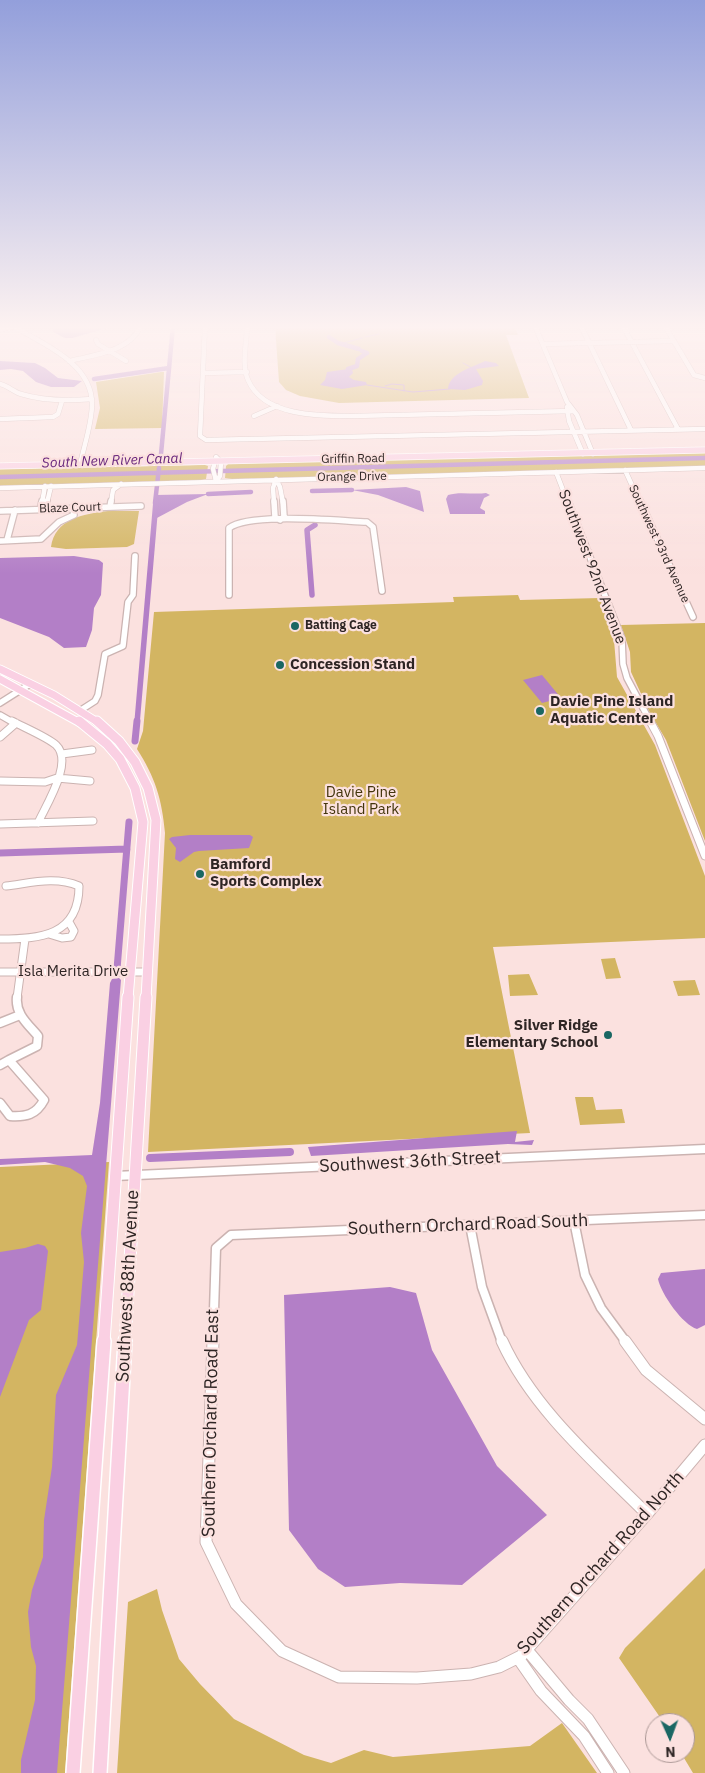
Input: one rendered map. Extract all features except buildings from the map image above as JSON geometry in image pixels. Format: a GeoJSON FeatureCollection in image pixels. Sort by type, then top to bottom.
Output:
{"type":"FeatureCollection","features":[{"type":"Feature","properties":{"kind":"main road","name":"Griffin Road"},"geometry":{"type":"LineString","coordinates":[[592,451],[705,445]]}},
{"type":"Feature","properties":{"kind":"main road","name":"Griffin Road"},"geometry":{"type":"LineString","coordinates":[[0,461],[214,461],[581,451],[705,450]]}},
{"type":"Feature","properties":{"kind":"main road","name":"Griffin Road"},"geometry":{"type":"LineString","coordinates":[[214,461],[221,464],[581,451]]}},
{"type":"Feature","properties":{"kind":"main road","name":"Griffin Road"},"geometry":{"type":"LineString","coordinates":[[0,466],[80,462]]}},
{"type":"Feature","properties":{"kind":"main road"},"geometry":{"type":"LineString","coordinates":[[0,669],[81,710],[103,724],[133,757],[143,775],[152,798]]}},
{"type":"Feature","properties":{"kind":"main road","name":"Southwest 88th Avenue"},"geometry":{"type":"LineString","coordinates":[[0,679],[72,716],[110,748],[131,778],[139,800],[143,822],[130,973],[73,1773]]}},
{"type":"Feature","properties":{"kind":"main road","name":"Southwest 88th Avenue"},"geometry":{"type":"LineString","coordinates":[[100,1773],[156,820],[152,798]]}},
{"type":"Feature","properties":{"kind":"street"},"geometry":{"type":"LineString","coordinates":[[0,420],[53,417],[58,414],[60,409]]}},
{"type":"Feature","properties":{"kind":"street"},"geometry":{"type":"LineString","coordinates":[[80,462],[90,409]]}},
{"type":"Feature","properties":{"kind":"street"},"geometry":{"type":"LineString","coordinates":[[201,409],[200,436],[202,439],[226,440],[705,429]]}},
{"type":"Feature","properties":{"kind":"street"},"geometry":{"type":"LineString","coordinates":[[254,416],[271,409]]}},
{"type":"Feature","properties":{"kind":"street"},"geometry":{"type":"LineString","coordinates":[[288,409],[334,416],[573,411],[577,415],[592,451]]}},
{"type":"Feature","properties":{"kind":"street"},"geometry":{"type":"LineString","coordinates":[[621,409],[631,430]]}},
{"type":"Feature","properties":{"kind":"street"},"geometry":{"type":"LineString","coordinates":[[667,409],[678,429]]}},
{"type":"Feature","properties":{"kind":"street"},"geometry":{"type":"LineString","coordinates":[[567,411],[581,451]]}},
{"type":"Feature","properties":{"kind":"street"},"geometry":{"type":"LineString","coordinates":[[214,461],[214,479],[220,476],[221,464]]}},
{"type":"Feature","properties":{"kind":"street","name":"Orange Drive"},"geometry":{"type":"LineString","coordinates":[[0,488],[214,479],[705,468]]}},
{"type":"Feature","properties":{"kind":"street","name":"Southwest 93rd Avenue"},"geometry":{"type":"LineString","coordinates":[[625,470],[693,617]]}},
{"type":"Feature","properties":{"kind":"street","name":"Southwest 92nd Avenue"},"geometry":{"type":"LineString","coordinates":[[556,472],[622,639],[627,678],[658,736],[705,856]]}},
{"type":"Feature","properties":{"kind":"street"},"geometry":{"type":"LineString","coordinates":[[276,479],[279,483],[284,517],[280,520]]}},
{"type":"Feature","properties":{"kind":"street"},"geometry":{"type":"LineString","coordinates":[[276,479],[273,488],[275,517],[280,520]]}},
{"type":"Feature","properties":{"kind":"street"},"geometry":{"type":"LineString","coordinates":[[110,507],[113,490],[122,483]]}},
{"type":"Feature","properties":{"kind":"street"},"geometry":{"type":"LineString","coordinates":[[42,510],[48,486]]}},
{"type":"Feature","properties":{"kind":"street"},"geometry":{"type":"LineString","coordinates":[[274,503],[282,503]]}},
{"type":"Feature","properties":{"kind":"street","name":"Blaze Court"},"geometry":{"type":"LineString","coordinates":[[0,511],[141,506]]}},
{"type":"Feature","properties":{"kind":"street"},"geometry":{"type":"LineString","coordinates":[[0,541],[37,540],[46,537],[54,526],[74,515],[73,509]]}},
{"type":"Feature","properties":{"kind":"street"},"geometry":{"type":"LineString","coordinates":[[7,540],[15,510]]}},
{"type":"Feature","properties":{"kind":"street"},"geometry":{"type":"LineString","coordinates":[[229,595],[229,530],[231,526],[247,521],[280,520],[362,520],[371,524],[382,591]]}},
{"type":"Feature","properties":{"kind":"street"},"geometry":{"type":"LineString","coordinates":[[81,710],[95,701],[98,696],[106,654],[123,646],[128,602],[133,595],[135,556]]}},
{"type":"Feature","properties":{"kind":"street"},"geometry":{"type":"LineString","coordinates":[[0,703],[30,684]]}},
{"type":"Feature","properties":{"kind":"street"},"geometry":{"type":"LineString","coordinates":[[0,715],[56,745],[62,754],[62,770],[38,824]]}},
{"type":"Feature","properties":{"kind":"street"},"geometry":{"type":"LineString","coordinates":[[0,737],[16,723]]}},
{"type":"Feature","properties":{"kind":"street"},"geometry":{"type":"LineString","coordinates":[[62,754],[92,750]]}},
{"type":"Feature","properties":{"kind":"street"},"geometry":{"type":"LineString","coordinates":[[0,781],[45,782],[57,778],[90,781]]}},
{"type":"Feature","properties":{"kind":"street"},"geometry":{"type":"LineString","coordinates":[[0,824],[93,821]]}},
{"type":"Feature","properties":{"kind":"street"},"geometry":{"type":"LineString","coordinates":[[0,939],[25,939],[60,930],[69,922],[79,896],[79,886],[72,881],[60,880],[6,886]]}},
{"type":"Feature","properties":{"kind":"street"},"geometry":{"type":"LineString","coordinates":[[48,934],[62,938],[71,937],[74,930],[69,922]]}},
{"type":"Feature","properties":{"kind":"street"},"geometry":{"type":"LineString","coordinates":[[0,1065],[37,1046],[38,1036],[20,1015],[16,1005],[25,939]]}},
{"type":"Feature","properties":{"kind":"street","name":"Isla Merita Drive"},"geometry":{"type":"LineString","coordinates":[[0,972],[53,970],[94,974],[147,972]]}},
{"type":"Feature","properties":{"kind":"street"},"geometry":{"type":"LineString","coordinates":[[0,1023],[20,1015]]}},
{"type":"Feature","properties":{"kind":"street"},"geometry":{"type":"LineString","coordinates":[[0,1103],[10,1116],[29,1117],[40,1109],[44,1100],[9,1060]]}},
{"type":"Feature","properties":{"kind":"street","name":"Southwest 36th Street"},"geometry":{"type":"LineString","coordinates":[[116,1176],[705,1149]]}},
{"type":"Feature","properties":{"kind":"street","name":"Southern Orchard Road South"},"geometry":{"type":"LineString","coordinates":[[231,1235],[705,1215]]}},
{"type":"Feature","properties":{"kind":"street"},"geometry":{"type":"LineString","coordinates":[[574,1221],[585,1274],[601,1308],[646,1370],[705,1420]]}},
{"type":"Feature","properties":{"kind":"street"},"geometry":{"type":"LineString","coordinates":[[470,1224],[476,1261],[486,1299],[504,1346],[536,1395],[576,1444],[647,1514]]}},
{"type":"Feature","properties":{"kind":"street","name":"Southern Orchard Road East"},"geometry":{"type":"LineString","coordinates":[[231,1235],[216,1248],[206,1542],[236,1604],[282,1651],[339,1677]]}},
{"type":"Feature","properties":{"kind":"street","name":"Southern Orchard Road North"},"geometry":{"type":"LineString","coordinates":[[339,1677],[417,1678],[471,1674],[498,1667],[522,1654],[647,1514],[705,1445]]}},
{"type":"Feature","properties":{"kind":"street"},"geometry":{"type":"LineString","coordinates":[[522,1654],[541,1691],[584,1736],[608,1773]]}},
{"type":"Feature","properties":{"kind":"street"},"geometry":{"type":"LineString","coordinates":[[522,1654],[588,1719],[624,1773]]}},
{"type":"Feature","properties":{"kind":"green space"},"geometry":{"type":"Polygon","coordinates":[[[100,409],[163,409],[162,428],[95,429],[100,409]]]}},
{"type":"Feature","properties":{"kind":"green space"},"geometry":{"type":"Polygon","coordinates":[[[705,452],[705,467],[225,478],[226,466],[229,463],[705,452]]]}},
{"type":"Feature","properties":{"kind":"green space"},"geometry":{"type":"Polygon","coordinates":[[[208,466],[206,479],[201,480],[0,486],[0,469],[208,466]]]}},
{"type":"Feature","properties":{"kind":"green space"},"geometry":{"type":"Polygon","coordinates":[[[108,511],[139,511],[134,544],[127,547],[66,549],[51,547],[58,530],[64,524],[80,516],[108,511]]]}},
{"type":"Feature","properties":{"kind":"green space","name":"Davie Pine Island Park"},"geometry":{"type":"Polygon","coordinates":[[[518,595],[520,600],[600,598],[614,640],[617,677],[655,745],[705,876],[705,938],[493,947],[530,1133],[148,1152],[165,833],[157,789],[149,769],[137,749],[143,731],[154,612],[454,602],[453,597],[518,595]]]}},
{"type":"Feature","properties":{"kind":"green space"},"geometry":{"type":"Polygon","coordinates":[[[705,623],[705,841],[666,740],[649,711],[631,672],[630,652],[621,625],[705,623]]]}},
{"type":"Feature","properties":{"kind":"green space"},"geometry":{"type":"Polygon","coordinates":[[[615,958],[621,978],[606,979],[601,959],[615,958]]]}},
{"type":"Feature","properties":{"kind":"green space"},"geometry":{"type":"Polygon","coordinates":[[[529,974],[538,995],[510,996],[508,975],[529,974]]]}},
{"type":"Feature","properties":{"kind":"green space"},"geometry":{"type":"Polygon","coordinates":[[[695,980],[700,995],[678,996],[673,981],[695,980]]]}},
{"type":"Feature","properties":{"kind":"green space"},"geometry":{"type":"Polygon","coordinates":[[[575,1097],[593,1097],[596,1110],[622,1109],[625,1123],[580,1125],[575,1097]]]}},
{"type":"Feature","properties":{"kind":"green space"},"geometry":{"type":"Polygon","coordinates":[[[109,1162],[65,1773],[0,1773],[0,1167],[109,1162]]]}},
{"type":"Feature","properties":{"kind":"green space"},"geometry":{"type":"Polygon","coordinates":[[[705,1568],[705,1773],[693,1773],[687,1763],[695,1763],[695,1713],[657,1713],[619,1658],[625,1648],[705,1568]]]}},
{"type":"Feature","properties":{"kind":"green space"},"geometry":{"type":"Polygon","coordinates":[[[157,1589],[162,1610],[179,1659],[200,1684],[234,1719],[304,1755],[331,1763],[364,1750],[393,1757],[530,1746],[562,1723],[597,1773],[117,1773],[128,1602],[157,1589]]]}},
{"type":"Feature","properties":{"kind":"shaded area"},"geometry":{"type":"Polygon","coordinates":[[[406,487],[420,491],[424,512],[378,495],[352,490],[406,487]]]}},
{"type":"Feature","properties":{"kind":"shaded area"},"geometry":{"type":"Polygon","coordinates":[[[457,493],[486,493],[490,495],[484,498],[480,508],[485,511],[485,514],[450,514],[446,499],[448,495],[457,493]]]}},
{"type":"Feature","properties":{"kind":"shaded area"},"geometry":{"type":"Polygon","coordinates":[[[208,494],[187,502],[155,519],[155,495],[208,494]]]}},
{"type":"Feature","properties":{"kind":"shaded area"},"geometry":{"type":"Polygon","coordinates":[[[74,556],[99,560],[103,563],[101,595],[94,608],[92,630],[86,647],[64,648],[49,637],[0,618],[0,558],[74,556]]]}},
{"type":"Feature","properties":{"kind":"shaded area"},"geometry":{"type":"Polygon","coordinates":[[[542,675],[561,698],[542,703],[523,680],[542,675]]]}},
{"type":"Feature","properties":{"kind":"shaded area"},"geometry":{"type":"Polygon","coordinates":[[[190,835],[250,835],[253,837],[249,848],[194,852],[180,862],[175,859],[176,848],[169,839],[190,835]]]}},
{"type":"Feature","properties":{"kind":"shaded area"},"geometry":{"type":"Polygon","coordinates":[[[119,978],[121,980],[57,1773],[21,1773],[21,1760],[35,1700],[36,1666],[31,1647],[28,1612],[32,1590],[43,1557],[44,1520],[52,1467],[56,1395],[77,1345],[84,1262],[81,1233],[87,1186],[83,1176],[70,1168],[45,1162],[0,1165],[0,1159],[92,1155],[100,1103],[110,983],[112,979],[119,978]]]}},
{"type":"Feature","properties":{"kind":"shaded area"},"geometry":{"type":"Polygon","coordinates":[[[517,1131],[515,1142],[534,1140],[532,1145],[508,1144],[311,1156],[308,1147],[517,1131]]]}},
{"type":"Feature","properties":{"kind":"shaded area"},"geometry":{"type":"Polygon","coordinates":[[[38,1244],[45,1246],[48,1251],[41,1310],[29,1320],[0,1397],[0,1252],[38,1244]]]}},
{"type":"Feature","properties":{"kind":"shaded area"},"geometry":{"type":"Polygon","coordinates":[[[705,1269],[705,1325],[697,1329],[685,1322],[673,1308],[663,1293],[658,1279],[661,1273],[705,1269]]]}},
{"type":"Feature","properties":{"kind":"shaded area"},"geometry":{"type":"Polygon","coordinates":[[[390,1287],[416,1293],[432,1350],[497,1466],[547,1515],[462,1585],[400,1583],[345,1587],[318,1569],[289,1530],[284,1295],[390,1287]]]}},
{"type":"Feature","properties":{"kind":"waterway"},"geometry":{"type":"LineString","coordinates":[[161,454],[165,409]]}},
{"type":"Feature","properties":{"kind":"waterway","name":"South New River Canal"},"geometry":{"type":"LineString","coordinates":[[158,473],[705,458]]}},
{"type":"Feature","properties":{"kind":"waterway","name":"South New River Canal"},"geometry":{"type":"LineString","coordinates":[[158,473],[159,468]]}},
{"type":"Feature","properties":{"kind":"waterway","name":"South New River Canal"},"geometry":{"type":"LineString","coordinates":[[0,477],[158,473]]}},
{"type":"Feature","properties":{"kind":"waterway"},"geometry":{"type":"LineString","coordinates":[[155,503],[158,473]]}},
{"type":"Feature","properties":{"kind":"waterway"},"geometry":{"type":"LineString","coordinates":[[312,491],[352,490]]}},
{"type":"Feature","properties":{"kind":"waterway"},"geometry":{"type":"LineString","coordinates":[[208,494],[251,492]]}},
{"type":"Feature","properties":{"kind":"waterway"},"geometry":{"type":"LineString","coordinates":[[137,723],[156,501]]}},
{"type":"Feature","properties":{"kind":"waterway"},"geometry":{"type":"LineString","coordinates":[[312,595],[307,530],[315,525]]}},
{"type":"Feature","properties":{"kind":"waterway"},"geometry":{"type":"LineString","coordinates":[[135,741],[137,721]]}},
{"type":"Feature","properties":{"kind":"waterway"},"geometry":{"type":"LineString","coordinates":[[127,849],[129,822]]}},
{"type":"Feature","properties":{"kind":"waterway"},"geometry":{"type":"LineString","coordinates":[[0,853],[127,849]]}},
{"type":"Feature","properties":{"kind":"waterway"},"geometry":{"type":"LineString","coordinates":[[117,969],[127,849]]}},
{"type":"Feature","properties":{"kind":"waterway"},"geometry":{"type":"LineString","coordinates":[[150,1158],[290,1152]]}},
{"type":"Feature","properties":{"kind":"place","name":"Batting Cage"},"geometry":{"type":"Point","coordinates":[295,626]}},
{"type":"Feature","properties":{"kind":"place","name":"Concession Stand"},"geometry":{"type":"Point","coordinates":[280,665]}},
{"type":"Feature","properties":{"kind":"place","name":"Davie Pine Island Aquatic Center"},"geometry":{"type":"Point","coordinates":[540,711]}},
{"type":"Feature","properties":{"kind":"place","name":"Bamford Sports Complex"},"geometry":{"type":"Point","coordinates":[200,874]}},
{"type":"Feature","properties":{"kind":"place","name":"Silver Ridge Elementary School"},"geometry":{"type":"Point","coordinates":[608,1035]}}]}
